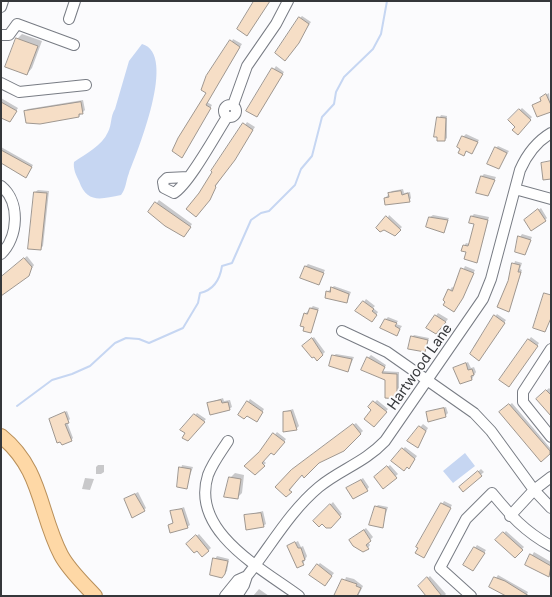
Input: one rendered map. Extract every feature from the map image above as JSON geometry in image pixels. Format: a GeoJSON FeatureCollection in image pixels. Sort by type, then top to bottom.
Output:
{"type":"FeatureCollection","features":[{"type":"Feature","properties":{"kind":"main road"},"geometry":{"type":"LineString","coordinates":[[1,436],[23,459],[34,477],[62,556],[95,596]]}},
{"type":"Feature","properties":{"kind":"street"},"geometry":{"type":"LineString","coordinates":[[1,7],[3,1]]}},
{"type":"Feature","properties":{"kind":"street"},"geometry":{"type":"LineString","coordinates":[[69,19],[75,1]]}},
{"type":"Feature","properties":{"kind":"street"},"geometry":{"type":"LineString","coordinates":[[188,177],[227,117],[224,108],[233,105],[247,66],[276,24],[288,1]]}},
{"type":"Feature","properties":{"kind":"street"},"geometry":{"type":"LineString","coordinates":[[1,35],[9,35],[17,24],[74,45]]}},
{"type":"Feature","properties":{"kind":"street"},"geometry":{"type":"LineString","coordinates":[[1,83],[19,92],[86,84]]}},
{"type":"Feature","properties":{"kind":"street","name":"Hartwood Lane"},"geometry":{"type":"LineString","coordinates":[[237,596],[247,576],[314,492],[360,462],[380,446],[483,299],[491,279],[515,189],[527,155],[536,144],[551,133]]}},
{"type":"Feature","properties":{"kind":"street"},"geometry":{"type":"LineString","coordinates":[[1,186],[14,210],[15,229],[6,250],[1,254]]}},
{"type":"Feature","properties":{"kind":"street"},"geometry":{"type":"LineString","coordinates":[[515,189],[551,199]]}},
{"type":"Feature","properties":{"kind":"street"},"geometry":{"type":"LineString","coordinates":[[342,331],[387,352],[428,380],[483,422],[534,490],[551,508]]}},
{"type":"Feature","properties":{"kind":"street"},"geometry":{"type":"LineString","coordinates":[[551,349],[523,392],[523,402],[551,437]]}},
{"type":"Feature","properties":{"kind":"street"},"geometry":{"type":"LineString","coordinates":[[228,441],[208,476],[205,492],[207,508],[212,523],[224,538],[299,596]]}},
{"type":"Feature","properties":{"kind":"street"},"geometry":{"type":"LineString","coordinates":[[510,516],[534,490],[551,477]]}},
{"type":"Feature","properties":{"kind":"street"},"geometry":{"type":"LineString","coordinates":[[471,596],[440,568],[466,519],[492,493],[510,516],[528,533],[551,546]]}},
{"type":"Feature","properties":{"kind":"street","name":"Hartwood Lane"},"geometry":{"type":"LineString","coordinates":[[225,596],[238,580],[247,576]]}},
{"type":"Feature","properties":{"kind":"water"},"geometry":{"type":"Polygon","coordinates":[[[142,44],[152,52],[156,65],[156,84],[146,126],[121,195],[101,198],[91,197],[82,188],[75,172],[74,162],[93,149],[105,137],[129,61],[142,44]]]}},
{"type":"Feature","properties":{"kind":"water"},"geometry":{"type":"Polygon","coordinates":[[[465,453],[475,466],[453,483],[443,471],[465,453]]]}},
{"type":"Feature","properties":{"kind":"building"},"geometry":{"type":"Polygon","coordinates":[[[254,1],[270,1],[247,36],[237,29],[254,1]]]}},
{"type":"Feature","properties":{"kind":"building"},"geometry":{"type":"Polygon","coordinates":[[[299,17],[309,24],[299,43],[285,61],[275,53],[299,17]]]}},
{"type":"Feature","properties":{"kind":"building"},"geometry":{"type":"Polygon","coordinates":[[[16,38],[38,46],[27,75],[5,67],[16,38]]]}},
{"type":"Feature","properties":{"kind":"building"},"geometry":{"type":"Polygon","coordinates":[[[230,40],[240,47],[206,105],[211,108],[182,158],[172,151],[206,93],[201,90],[206,76],[230,40]]]}},
{"type":"Feature","properties":{"kind":"building"},"geometry":{"type":"Polygon","coordinates":[[[272,68],[283,74],[257,117],[246,111],[272,68]]]}},
{"type":"Feature","properties":{"kind":"building"},"geometry":{"type":"Polygon","coordinates":[[[546,94],[551,105],[551,112],[537,117],[532,105],[541,101],[540,98],[546,94]]]}},
{"type":"Feature","properties":{"kind":"building"},"geometry":{"type":"Polygon","coordinates":[[[1,102],[17,111],[10,122],[1,118],[1,102]]]}},
{"type":"Feature","properties":{"kind":"building"},"geometry":{"type":"Polygon","coordinates":[[[81,102],[83,114],[79,114],[79,117],[40,124],[26,123],[24,111],[81,102]]]}},
{"type":"Feature","properties":{"kind":"building"},"geometry":{"type":"Polygon","coordinates":[[[519,109],[531,120],[518,135],[512,130],[515,127],[508,120],[519,109]]]}},
{"type":"Feature","properties":{"kind":"building"},"geometry":{"type":"Polygon","coordinates":[[[437,117],[446,118],[445,141],[437,141],[437,137],[434,137],[437,117]]]}},
{"type":"Feature","properties":{"kind":"building"},"geometry":{"type":"Polygon","coordinates":[[[243,123],[253,130],[235,160],[215,186],[210,200],[196,217],[186,209],[199,193],[211,171],[243,123]]]}},
{"type":"Feature","properties":{"kind":"building"},"geometry":{"type":"Polygon","coordinates":[[[462,136],[478,142],[472,154],[466,151],[464,156],[458,153],[460,149],[457,147],[462,136]]]}},
{"type":"Feature","properties":{"kind":"building"},"geometry":{"type":"Polygon","coordinates":[[[495,147],[507,153],[499,169],[487,164],[495,147]]]}},
{"type":"Feature","properties":{"kind":"building"},"geometry":{"type":"Polygon","coordinates":[[[1,150],[32,167],[26,178],[1,163],[1,150]]]}},
{"type":"Feature","properties":{"kind":"building"},"geometry":{"type":"Polygon","coordinates":[[[551,161],[551,179],[543,180],[541,163],[551,161]]]}},
{"type":"Feature","properties":{"kind":"building"},"geometry":{"type":"Polygon","coordinates":[[[481,176],[495,180],[488,196],[476,193],[481,176]]]}},
{"type":"Feature","properties":{"kind":"building"},"geometry":{"type":"Polygon","coordinates":[[[401,191],[402,195],[408,193],[410,202],[385,205],[384,198],[389,197],[388,193],[401,191]]]}},
{"type":"Feature","properties":{"kind":"building"},"geometry":{"type":"Polygon","coordinates":[[[34,192],[47,193],[41,250],[28,249],[34,192]]]}},
{"type":"Feature","properties":{"kind":"building"},"geometry":{"type":"Polygon","coordinates":[[[155,202],[191,227],[184,237],[165,226],[148,212],[155,202]]]}},
{"type":"Feature","properties":{"kind":"building"},"geometry":{"type":"Polygon","coordinates":[[[538,209],[546,221],[531,231],[524,220],[538,209]]]}},
{"type":"Feature","properties":{"kind":"building"},"geometry":{"type":"Polygon","coordinates":[[[386,216],[401,230],[395,236],[384,230],[380,232],[376,228],[386,216]]]}},
{"type":"Feature","properties":{"kind":"building"},"geometry":{"type":"Polygon","coordinates":[[[471,216],[488,220],[477,263],[464,259],[466,252],[461,251],[463,245],[468,246],[469,243],[474,224],[469,223],[471,216]]]}},
{"type":"Feature","properties":{"kind":"building"},"geometry":{"type":"Polygon","coordinates":[[[429,217],[448,220],[444,233],[426,227],[429,217]]]}},
{"type":"Feature","properties":{"kind":"building"},"geometry":{"type":"Polygon","coordinates":[[[518,236],[531,240],[525,255],[515,252],[518,236]]]}},
{"type":"Feature","properties":{"kind":"building"},"geometry":{"type":"Polygon","coordinates":[[[24,258],[32,267],[29,276],[1,296],[1,277],[24,258]]]}},
{"type":"Feature","properties":{"kind":"building"},"geometry":{"type":"Polygon","coordinates":[[[512,263],[520,265],[518,272],[521,272],[509,312],[497,307],[508,281],[512,263]]]}},
{"type":"Feature","properties":{"kind":"building"},"geometry":{"type":"Polygon","coordinates":[[[305,266],[324,273],[319,285],[300,278],[305,266]]]}},
{"type":"Feature","properties":{"kind":"building"},"geometry":{"type":"Polygon","coordinates":[[[461,268],[474,273],[463,298],[454,312],[443,305],[445,302],[443,300],[448,289],[452,291],[461,268]]]}},
{"type":"Feature","properties":{"kind":"building"},"geometry":{"type":"Polygon","coordinates":[[[331,287],[349,294],[347,303],[325,298],[326,291],[330,292],[331,287]]]}},
{"type":"Feature","properties":{"kind":"building"},"geometry":{"type":"Polygon","coordinates":[[[544,293],[551,295],[551,318],[545,332],[533,328],[544,293]]]}},
{"type":"Feature","properties":{"kind":"building"},"geometry":{"type":"Polygon","coordinates":[[[363,301],[374,309],[372,311],[377,315],[372,322],[355,311],[363,301]]]}},
{"type":"Feature","properties":{"kind":"building"},"geometry":{"type":"Polygon","coordinates":[[[310,308],[318,310],[311,333],[303,331],[304,327],[300,326],[304,313],[307,314],[310,308]]]}},
{"type":"Feature","properties":{"kind":"building"},"geometry":{"type":"Polygon","coordinates":[[[435,315],[446,322],[436,334],[426,328],[435,315]]]}},
{"type":"Feature","properties":{"kind":"building"},"geometry":{"type":"Polygon","coordinates":[[[494,315],[505,323],[479,361],[470,354],[494,315]]]}},
{"type":"Feature","properties":{"kind":"building"},"geometry":{"type":"Polygon","coordinates":[[[385,319],[397,323],[395,326],[400,329],[397,336],[380,328],[385,319]]]}},
{"type":"Feature","properties":{"kind":"building"},"geometry":{"type":"Polygon","coordinates":[[[411,336],[428,340],[425,352],[408,349],[411,336]]]}},
{"type":"Feature","properties":{"kind":"building"},"geometry":{"type":"Polygon","coordinates":[[[312,338],[323,355],[317,361],[302,346],[312,338]]]}},
{"type":"Feature","properties":{"kind":"building"},"geometry":{"type":"Polygon","coordinates":[[[528,339],[538,346],[509,387],[499,380],[528,339]]]}},
{"type":"Feature","properties":{"kind":"building"},"geometry":{"type":"Polygon","coordinates":[[[332,355],[352,359],[348,372],[329,366],[332,355]]]}},
{"type":"Feature","properties":{"kind":"building"},"geometry":{"type":"Polygon","coordinates":[[[367,357],[385,367],[382,373],[397,374],[397,399],[385,398],[385,380],[361,370],[367,357]]]}},
{"type":"Feature","properties":{"kind":"building"},"geometry":{"type":"Polygon","coordinates":[[[466,363],[468,370],[472,369],[474,375],[471,376],[472,380],[460,384],[453,368],[466,363]]]}},
{"type":"Feature","properties":{"kind":"building"},"geometry":{"type":"Polygon","coordinates":[[[546,390],[551,395],[551,416],[536,399],[546,390]]]}},
{"type":"Feature","properties":{"kind":"building"},"geometry":{"type":"Polygon","coordinates":[[[221,400],[222,403],[228,402],[230,410],[210,415],[207,403],[221,400]]]}},
{"type":"Feature","properties":{"kind":"building"},"geometry":{"type":"Polygon","coordinates":[[[247,401],[263,412],[257,422],[247,416],[244,419],[238,415],[247,401]]]}},
{"type":"Feature","properties":{"kind":"building"},"geometry":{"type":"Polygon","coordinates":[[[373,401],[387,412],[374,427],[364,419],[371,410],[368,407],[373,401]]]}},
{"type":"Feature","properties":{"kind":"building"},"geometry":{"type":"Polygon","coordinates":[[[509,404],[550,451],[550,454],[541,462],[499,412],[509,404]]]}},
{"type":"Feature","properties":{"kind":"building"},"geometry":{"type":"Polygon","coordinates":[[[444,408],[446,417],[428,422],[426,412],[444,408]]]}},
{"type":"Feature","properties":{"kind":"building"},"geometry":{"type":"Polygon","coordinates":[[[291,411],[297,430],[283,432],[283,412],[291,411]]]}},
{"type":"Feature","properties":{"kind":"building"},"geometry":{"type":"Polygon","coordinates":[[[65,412],[69,423],[65,424],[72,441],[62,445],[60,442],[57,443],[49,419],[65,412]]]}},
{"type":"Feature","properties":{"kind":"building"},"geometry":{"type":"Polygon","coordinates":[[[194,414],[205,422],[188,441],[182,438],[185,433],[180,430],[194,414]]]}},
{"type":"Feature","properties":{"kind":"building"},"geometry":{"type":"Polygon","coordinates":[[[353,424],[361,434],[344,451],[319,463],[304,478],[302,475],[289,490],[292,492],[286,497],[275,487],[291,470],[353,424]]]}},
{"type":"Feature","properties":{"kind":"building"},"geometry":{"type":"Polygon","coordinates":[[[419,426],[426,431],[418,448],[407,441],[419,426]]]}},
{"type":"Feature","properties":{"kind":"building"},"geometry":{"type":"Polygon","coordinates":[[[273,433],[285,442],[274,455],[271,453],[262,463],[265,466],[255,475],[244,466],[259,452],[273,433]]]}},
{"type":"Feature","properties":{"kind":"building"},"geometry":{"type":"Polygon","coordinates":[[[402,448],[415,459],[409,469],[407,467],[404,471],[391,461],[402,448]]]}},
{"type":"Feature","properties":{"kind":"building"},"geometry":{"type":"Polygon","coordinates":[[[387,466],[397,478],[383,489],[374,477],[387,466]]]}},
{"type":"Feature","properties":{"kind":"building"},"geometry":{"type":"Polygon","coordinates":[[[179,467],[191,469],[187,489],[177,487],[179,467]]]}},
{"type":"Feature","properties":{"kind":"building"},"geometry":{"type":"Polygon","coordinates":[[[478,471],[482,476],[463,492],[459,487],[478,471]]]}},
{"type":"Feature","properties":{"kind":"building"},"geometry":{"type":"Polygon","coordinates":[[[229,477],[241,479],[238,499],[224,497],[229,477]]]}},
{"type":"Feature","properties":{"kind":"building"},"geometry":{"type":"Polygon","coordinates":[[[361,480],[368,491],[353,499],[346,488],[361,480]]]}},
{"type":"Feature","properties":{"kind":"building"},"geometry":{"type":"Polygon","coordinates":[[[135,494],[145,511],[132,518],[124,499],[135,494]]]}},
{"type":"Feature","properties":{"kind":"building"},"geometry":{"type":"Polygon","coordinates":[[[441,503],[451,508],[424,558],[415,553],[418,548],[416,547],[441,503]]]}},
{"type":"Feature","properties":{"kind":"building"},"geometry":{"type":"Polygon","coordinates":[[[330,504],[341,517],[331,528],[326,528],[322,524],[319,527],[313,521],[330,504]]]}},
{"type":"Feature","properties":{"kind":"building"},"geometry":{"type":"Polygon","coordinates":[[[375,506],[386,509],[383,528],[369,525],[375,506]]]}},
{"type":"Feature","properties":{"kind":"building"},"geometry":{"type":"Polygon","coordinates":[[[182,509],[188,528],[170,533],[168,525],[173,523],[170,511],[182,509]]]}},
{"type":"Feature","properties":{"kind":"building"},"geometry":{"type":"Polygon","coordinates":[[[261,513],[264,527],[246,530],[244,515],[261,513]]]}},
{"type":"Feature","properties":{"kind":"building"},"geometry":{"type":"Polygon","coordinates":[[[364,530],[371,541],[366,545],[369,549],[363,552],[353,546],[349,540],[364,530]]]}},
{"type":"Feature","properties":{"kind":"building"},"geometry":{"type":"Polygon","coordinates":[[[503,532],[523,550],[515,558],[495,540],[503,532]]]}},
{"type":"Feature","properties":{"kind":"building"},"geometry":{"type":"Polygon","coordinates":[[[196,535],[209,551],[202,557],[197,551],[194,553],[186,544],[196,535]]]}},
{"type":"Feature","properties":{"kind":"building"},"geometry":{"type":"Polygon","coordinates":[[[295,542],[298,548],[301,548],[305,560],[302,561],[304,565],[297,568],[287,546],[295,542]]]}},
{"type":"Feature","properties":{"kind":"building"},"geometry":{"type":"Polygon","coordinates":[[[474,547],[485,553],[473,571],[463,565],[474,547]]]}},
{"type":"Feature","properties":{"kind":"building"},"geometry":{"type":"Polygon","coordinates":[[[530,554],[551,566],[549,577],[525,565],[530,554]]]}},
{"type":"Feature","properties":{"kind":"building"},"geometry":{"type":"Polygon","coordinates":[[[213,558],[228,561],[222,578],[210,575],[213,558]]]}},
{"type":"Feature","properties":{"kind":"building"},"geometry":{"type":"Polygon","coordinates":[[[317,564],[332,576],[325,586],[309,575],[317,564]]]}},
{"type":"Feature","properties":{"kind":"building"},"geometry":{"type":"Polygon","coordinates":[[[427,577],[442,596],[426,596],[418,586],[427,577]]]}},
{"type":"Feature","properties":{"kind":"building"},"geometry":{"type":"Polygon","coordinates":[[[494,577],[505,581],[529,596],[506,596],[489,587],[494,577]]]}},
{"type":"Feature","properties":{"kind":"building"},"geometry":{"type":"Polygon","coordinates":[[[342,579],[357,584],[356,586],[361,588],[357,596],[334,596],[342,579]]]}},
{"type":"Feature","properties":{"kind":"waterway"},"geometry":{"type":"LineString","coordinates":[[17,406],[52,380],[90,366],[115,343],[126,338],[139,339],[149,343],[183,328],[198,303],[200,293],[213,287],[220,275],[222,266],[232,263],[251,220],[261,213],[269,211],[295,185],[301,169],[312,156],[322,117],[334,104],[336,92],[344,77],[373,49],[381,34],[387,1]]}}]}
